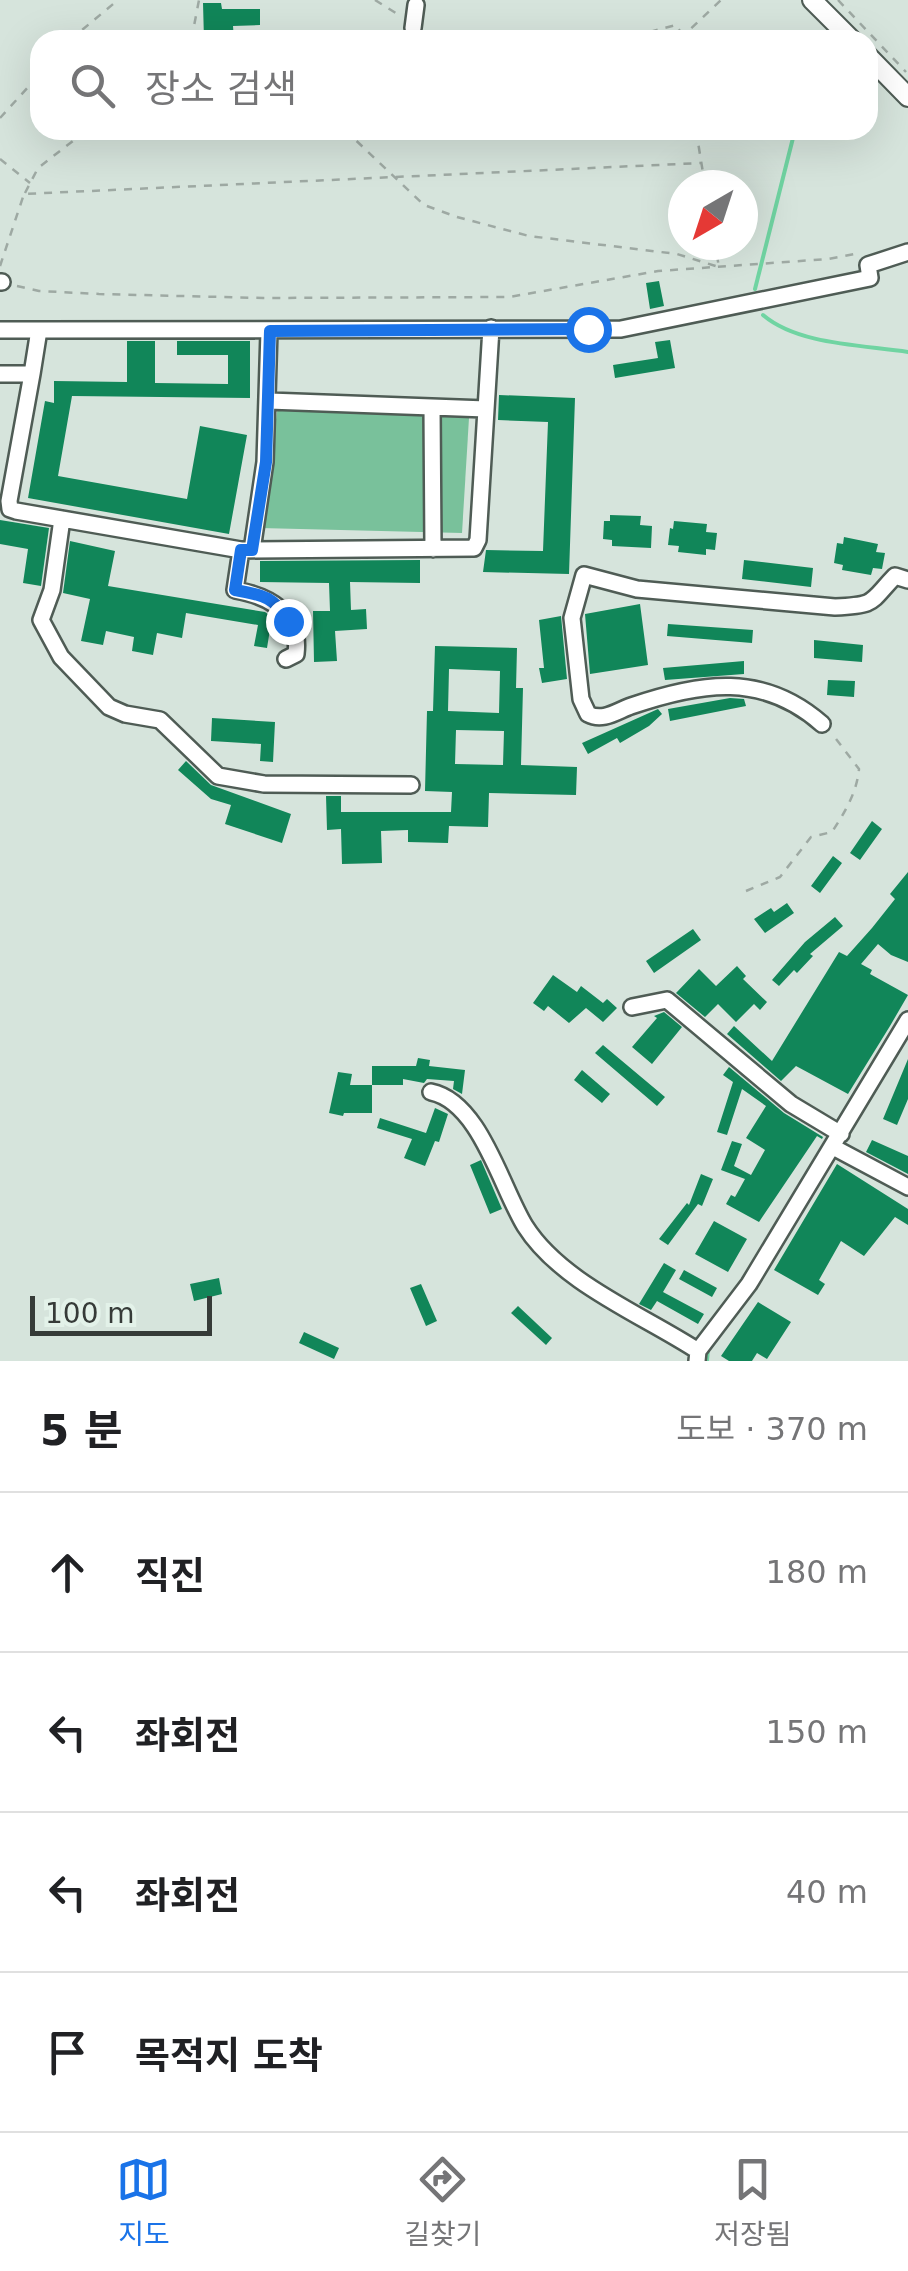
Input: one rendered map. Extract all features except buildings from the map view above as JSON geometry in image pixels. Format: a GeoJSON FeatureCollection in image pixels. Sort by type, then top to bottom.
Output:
{"type":"FeatureCollection","features":[{"type":"Feature","properties":{"kind":"main road"},"geometry":{"type":"LineString","coordinates":[[812,0],[842,30]]}},
{"type":"Feature","properties":{"kind":"main road"},"geometry":{"type":"LineString","coordinates":[[878,66],[908,97]]}},
{"type":"Feature","properties":{"kind":"street"},"geometry":{"type":"LineString","coordinates":[[413,28],[416,4]]}},
{"type":"Feature","properties":{"kind":"street"},"geometry":{"type":"LineString","coordinates":[[0,330],[621,329],[870,278],[868,265],[908,252]]}},
{"type":"Feature","properties":{"kind":"street"},"geometry":{"type":"LineString","coordinates":[[39,330],[10,509],[246,550],[474,548],[478,540],[491,328]]}},
{"type":"Feature","properties":{"kind":"street"},"geometry":{"type":"LineString","coordinates":[[270,331],[266,462],[235,590],[258,594],[278,604],[298,639],[296,654],[286,659]]}},
{"type":"Feature","properties":{"kind":"street"},"geometry":{"type":"LineString","coordinates":[[0,374],[32,374]]}},
{"type":"Feature","properties":{"kind":"street"},"geometry":{"type":"LineString","coordinates":[[269,401],[486,409]]}},
{"type":"Feature","properties":{"kind":"street"},"geometry":{"type":"LineString","coordinates":[[432,407],[434,549]]}},
{"type":"Feature","properties":{"kind":"street"},"geometry":{"type":"LineString","coordinates":[[62,519],[52,590],[42,620],[62,657],[109,706],[125,714],[160,720],[218,776],[264,784],[410,785]]}},
{"type":"Feature","properties":{"kind":"street"},"geometry":{"type":"LineString","coordinates":[[822,724],[781,695],[764,688],[712,688],[650,700],[603,718],[588,714],[581,699],[572,618],[584,574],[638,589],[835,607],[876,600],[895,576],[908,580]]}},
{"type":"Feature","properties":{"kind":"street"},"geometry":{"type":"LineString","coordinates":[[632,1007],[667,1000],[837,1140],[908,1187]]}},
{"type":"Feature","properties":{"kind":"street"},"geometry":{"type":"LineString","coordinates":[[431,1092],[452,1100],[474,1125],[526,1228],[560,1264],[585,1284],[650,1320],[698,1356],[750,1284],[908,1020]]}},
{"type":"Feature","properties":{"kind":"path"},"geometry":{"type":"LineString","coordinates":[[82,30],[118,0]]}},
{"type":"Feature","properties":{"kind":"path"},"geometry":{"type":"LineString","coordinates":[[194,30],[199,0]]}},
{"type":"Feature","properties":{"kind":"path"},"geometry":{"type":"LineString","coordinates":[[838,0],[866,30]]}},
{"type":"Feature","properties":{"kind":"path"},"geometry":{"type":"LineString","coordinates":[[691,30],[718,1]]}},
{"type":"Feature","properties":{"kind":"path"},"geometry":{"type":"LineString","coordinates":[[657,30],[676,25],[679,30]]}},
{"type":"Feature","properties":{"kind":"path"},"geometry":{"type":"LineString","coordinates":[[878,42],[908,74]]}},
{"type":"Feature","properties":{"kind":"path"},"geometry":{"type":"LineString","coordinates":[[0,118],[30,85]]}},
{"type":"Feature","properties":{"kind":"path"},"geometry":{"type":"LineString","coordinates":[[75,140],[38,168],[24,194],[1,277],[39,290],[99,294],[492,297],[535,294],[658,271],[828,259],[862,252]]}},
{"type":"Feature","properties":{"kind":"path"},"geometry":{"type":"LineString","coordinates":[[355,140],[424,205],[530,236],[677,254],[719,267]]}},
{"type":"Feature","properties":{"kind":"path"},"geometry":{"type":"LineString","coordinates":[[697,140],[701,170]]}},
{"type":"Feature","properties":{"kind":"path"},"geometry":{"type":"LineString","coordinates":[[0,159],[30,183]]}},
{"type":"Feature","properties":{"kind":"path"},"geometry":{"type":"LineString","coordinates":[[24,194],[700,163]]}},
{"type":"Feature","properties":{"kind":"path"},"geometry":{"type":"LineString","coordinates":[[718,260],[719,267]]}},
{"type":"Feature","properties":{"kind":"path"},"geometry":{"type":"LineString","coordinates":[[746,892],[780,877],[811,837],[832,832],[849,804],[858,783],[858,769],[822,724]]}},
{"type":"Feature","properties":{"kind":"green space"},"geometry":{"type":"Polygon","coordinates":[[[278,406],[469,418],[462,533],[260,528],[278,406]]]}},
{"type":"Feature","properties":{"kind":"waterway"},"geometry":{"type":"LineString","coordinates":[[755,289],[792,140]]}},
{"type":"Feature","properties":{"kind":"waterway"},"geometry":{"type":"LineString","coordinates":[[763,315],[777,325],[812,338],[908,352]]}},
{"type":"Feature","properties":{"kind":"waterway"},"geometry":{"type":"LineString","coordinates":[[707,1361],[708,1349]]}},
{"type":"Feature","properties":{"kind":"route"},"geometry":{"type":"LineString","coordinates":[[288,621],[278,604],[258,594],[235,590],[241,550],[252,550],[266,462],[270,331],[588,329]]}}]}
